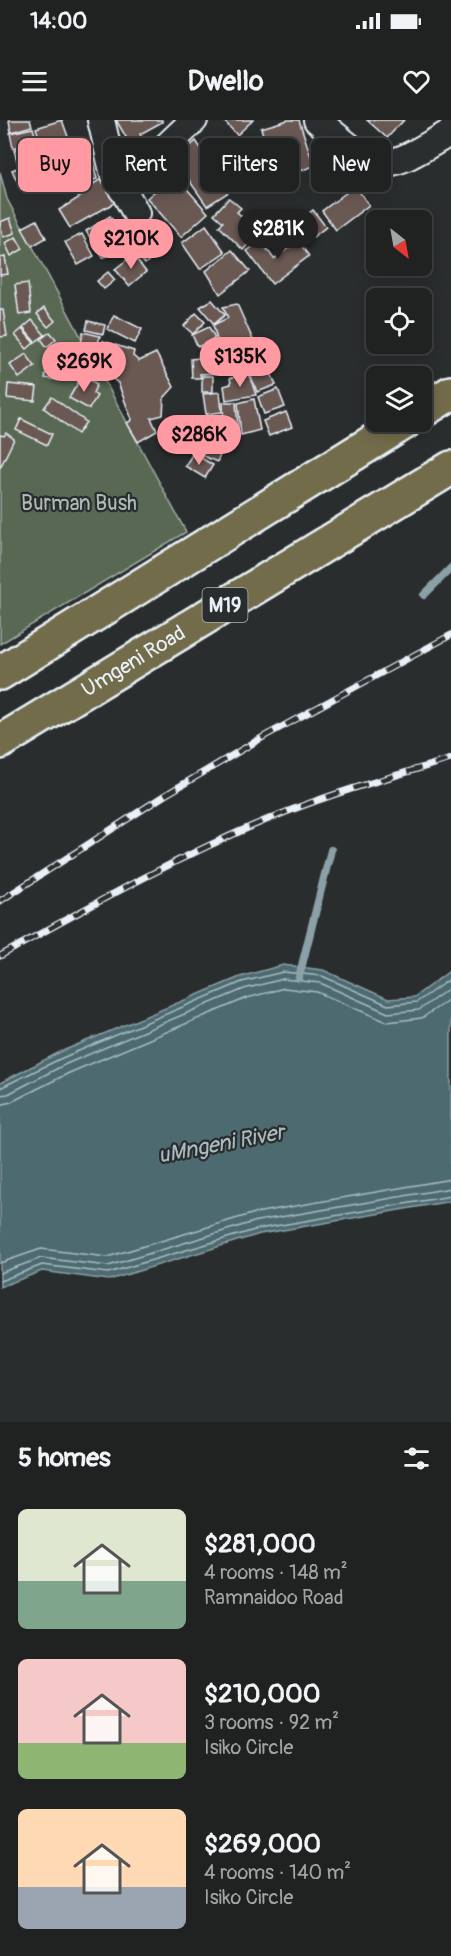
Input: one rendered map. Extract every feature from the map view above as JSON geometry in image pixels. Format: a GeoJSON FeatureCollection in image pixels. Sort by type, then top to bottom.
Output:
{"type":"FeatureCollection","features":[{"type":"Feature","properties":{"kind":"highway"},"geometry":{"type":"LineString","coordinates":[[432,405],[451,393]]}},
{"type":"Feature","properties":{"kind":"highway"},"geometry":{"type":"LineString","coordinates":[[0,674],[389,432]]}},
{"type":"Feature","properties":{"kind":"highway","name":"Umgeni Road"},"geometry":{"type":"LineString","coordinates":[[0,742],[451,468]]}},
{"type":"Feature","properties":{"kind":"street"},"geometry":{"type":"LineString","coordinates":[[101,120],[104,138]]}},
{"type":"Feature","properties":{"kind":"street"},"geometry":{"type":"LineString","coordinates":[[175,138],[194,120]]}},
{"type":"Feature","properties":{"kind":"street"},"geometry":{"type":"LineString","coordinates":[[317,120],[357,153],[374,163],[384,164],[407,158],[451,132]]}},
{"type":"Feature","properties":{"kind":"street"},"geometry":{"type":"LineString","coordinates":[[124,192],[136,213]]}},
{"type":"Feature","properties":{"kind":"green space","name":"Burman Bush"},"geometry":{"type":"Polygon","coordinates":[[[0,172],[7,199],[186,532],[0,644],[0,172]]]}},
{"type":"Feature","properties":{"kind":"water","name":"uMngeni River"},"geometry":{"type":"Polygon","coordinates":[[[283,965],[323,970],[388,999],[414,997],[451,970],[451,1201],[260,1234],[109,1280],[42,1271],[0,1287],[0,1083],[60,1052],[240,977],[283,965]]]}},
{"type":"Feature","properties":{"kind":"building"},"geometry":{"type":"Polygon","coordinates":[[[9,120],[30,120],[32,126],[11,132],[9,120]]]}},
{"type":"Feature","properties":{"kind":"building"},"geometry":{"type":"Polygon","coordinates":[[[62,120],[68,138],[39,138],[36,128],[62,120]]]}},
{"type":"Feature","properties":{"kind":"building"},"geometry":{"type":"Polygon","coordinates":[[[116,120],[162,120],[140,134],[142,138],[126,138],[116,120]]]}},
{"type":"Feature","properties":{"kind":"building"},"geometry":{"type":"Polygon","coordinates":[[[223,120],[253,120],[237,135],[223,120]]]}},
{"type":"Feature","properties":{"kind":"building"},"geometry":{"type":"Polygon","coordinates":[[[288,120],[299,120],[311,157],[311,167],[299,171],[299,138],[264,138],[261,128],[288,120]]]}},
{"type":"Feature","properties":{"kind":"building"},"geometry":{"type":"Polygon","coordinates":[[[367,120],[404,120],[387,138],[367,120]]]}},
{"type":"Feature","properties":{"kind":"building"},"geometry":{"type":"Polygon","coordinates":[[[33,128],[36,138],[18,138],[18,147],[13,148],[10,133],[33,128]]]}},
{"type":"Feature","properties":{"kind":"building"},"geometry":{"type":"Polygon","coordinates":[[[196,141],[200,147],[200,192],[229,192],[207,206],[188,179],[188,148],[196,141]]]}},
{"type":"Feature","properties":{"kind":"building"},"geometry":{"type":"Polygon","coordinates":[[[18,149],[18,164],[14,150],[18,149]]]}},
{"type":"Feature","properties":{"kind":"building"},"geometry":{"type":"Polygon","coordinates":[[[91,156],[97,179],[91,181],[91,156]]]}},
{"type":"Feature","properties":{"kind":"building"},"geometry":{"type":"Polygon","coordinates":[[[18,168],[18,181],[17,181],[12,170],[18,168]]]}},
{"type":"Feature","properties":{"kind":"building"},"geometry":{"type":"Polygon","coordinates":[[[103,178],[103,192],[116,192],[121,199],[70,228],[59,210],[91,192],[91,185],[103,178]]]}},
{"type":"Feature","properties":{"kind":"building"},"geometry":{"type":"Polygon","coordinates":[[[188,190],[208,213],[181,237],[147,198],[154,192],[188,192],[188,190]]]}},
{"type":"Feature","properties":{"kind":"building"},"geometry":{"type":"Polygon","coordinates":[[[347,192],[359,192],[369,205],[336,230],[322,211],[347,192]]]}},
{"type":"Feature","properties":{"kind":"building"},"geometry":{"type":"Polygon","coordinates":[[[229,198],[241,208],[237,212],[256,230],[248,238],[251,241],[243,250],[219,226],[223,222],[214,214],[229,198]]]}},
{"type":"Feature","properties":{"kind":"building"},"geometry":{"type":"Polygon","coordinates":[[[313,210],[326,227],[313,237],[308,231],[287,248],[279,237],[313,210]]]}},
{"type":"Feature","properties":{"kind":"building"},"geometry":{"type":"Polygon","coordinates":[[[110,216],[127,243],[103,258],[86,231],[110,216]]]}},
{"type":"Feature","properties":{"kind":"building"},"geometry":{"type":"Polygon","coordinates":[[[10,218],[15,233],[3,237],[0,222],[10,218]]]}},
{"type":"Feature","properties":{"kind":"building"},"geometry":{"type":"Polygon","coordinates":[[[37,220],[46,238],[32,246],[22,228],[37,220]]]}},
{"type":"Feature","properties":{"kind":"building"},"geometry":{"type":"Polygon","coordinates":[[[206,225],[225,252],[200,269],[182,243],[206,225]]]}},
{"type":"Feature","properties":{"kind":"building"},"geometry":{"type":"Polygon","coordinates":[[[82,234],[94,256],[78,265],[65,242],[82,234]]]}},
{"type":"Feature","properties":{"kind":"building"},"geometry":{"type":"Polygon","coordinates":[[[150,234],[163,250],[145,264],[132,249],[150,234]]]}},
{"type":"Feature","properties":{"kind":"building"},"geometry":{"type":"Polygon","coordinates":[[[16,237],[23,249],[11,256],[5,243],[16,237]]]}},
{"type":"Feature","properties":{"kind":"building"},"geometry":{"type":"Polygon","coordinates":[[[261,241],[274,259],[298,241],[309,256],[272,284],[247,251],[261,241]]]}},
{"type":"Feature","properties":{"kind":"building"},"geometry":{"type":"Polygon","coordinates":[[[232,250],[250,271],[220,294],[206,271],[232,250]]]}},
{"type":"Feature","properties":{"kind":"building"},"geometry":{"type":"Polygon","coordinates":[[[133,255],[146,272],[129,286],[115,269],[133,255]]]}},
{"type":"Feature","properties":{"kind":"building"},"geometry":{"type":"Polygon","coordinates":[[[5,257],[8,274],[0,275],[0,258],[5,257]]]}},
{"type":"Feature","properties":{"kind":"building"},"geometry":{"type":"Polygon","coordinates":[[[108,272],[115,280],[104,289],[97,281],[108,272]]]}},
{"type":"Feature","properties":{"kind":"building"},"geometry":{"type":"Polygon","coordinates":[[[28,283],[31,313],[19,315],[15,285],[28,283]]]}},
{"type":"Feature","properties":{"kind":"building"},"geometry":{"type":"Polygon","coordinates":[[[212,300],[225,315],[214,324],[200,307],[212,300]]]}},
{"type":"Feature","properties":{"kind":"building"},"geometry":{"type":"Polygon","coordinates":[[[237,304],[257,349],[243,355],[222,358],[213,325],[228,318],[223,307],[237,304]]]}},
{"type":"Feature","properties":{"kind":"building"},"geometry":{"type":"Polygon","coordinates":[[[44,308],[55,321],[48,327],[37,314],[44,308]]]}},
{"type":"Feature","properties":{"kind":"building"},"geometry":{"type":"Polygon","coordinates":[[[0,310],[3,310],[7,336],[0,337],[0,310]]]}},
{"type":"Feature","properties":{"kind":"building"},"geometry":{"type":"Polygon","coordinates":[[[196,313],[205,322],[193,334],[184,326],[196,313]]]}},
{"type":"Feature","properties":{"kind":"building"},"geometry":{"type":"Polygon","coordinates":[[[114,315],[142,329],[135,343],[107,329],[114,315]]]}},
{"type":"Feature","properties":{"kind":"building"},"geometry":{"type":"Polygon","coordinates":[[[32,320],[45,335],[35,342],[23,328],[32,320]]]}},
{"type":"Feature","properties":{"kind":"building"},"geometry":{"type":"Polygon","coordinates":[[[88,321],[105,325],[103,334],[86,330],[88,321]]]}},
{"type":"Feature","properties":{"kind":"building"},"geometry":{"type":"Polygon","coordinates":[[[209,327],[215,338],[198,347],[192,335],[209,327]]]}},
{"type":"Feature","properties":{"kind":"building"},"geometry":{"type":"Polygon","coordinates":[[[22,329],[34,343],[27,349],[15,335],[22,329]]]}},
{"type":"Feature","properties":{"kind":"building"},"geometry":{"type":"Polygon","coordinates":[[[50,332],[56,339],[47,347],[41,339],[50,332]]]}},
{"type":"Feature","properties":{"kind":"building"},"geometry":{"type":"Polygon","coordinates":[[[83,332],[100,336],[97,347],[81,344],[83,332]]]}},
{"type":"Feature","properties":{"kind":"building"},"geometry":{"type":"Polygon","coordinates":[[[213,339],[219,350],[205,357],[200,346],[213,339]]]}},
{"type":"Feature","properties":{"kind":"building"},"geometry":{"type":"Polygon","coordinates":[[[103,341],[134,351],[133,356],[139,361],[156,353],[174,387],[164,398],[163,415],[151,418],[157,431],[138,442],[127,423],[132,420],[118,383],[100,369],[103,341]]]}},
{"type":"Feature","properties":{"kind":"building"},"geometry":{"type":"Polygon","coordinates":[[[60,342],[85,347],[82,359],[58,355],[60,342]]]}},
{"type":"Feature","properties":{"kind":"building"},"geometry":{"type":"Polygon","coordinates":[[[258,351],[265,364],[253,370],[246,358],[258,351]]]}},
{"type":"Feature","properties":{"kind":"building"},"geometry":{"type":"Polygon","coordinates":[[[26,354],[35,366],[19,378],[10,365],[26,354]]]}},
{"type":"Feature","properties":{"kind":"building"},"geometry":{"type":"Polygon","coordinates":[[[217,356],[220,373],[200,374],[201,378],[192,378],[191,359],[217,356]]]}},
{"type":"Feature","properties":{"kind":"building"},"geometry":{"type":"Polygon","coordinates":[[[242,357],[246,371],[229,374],[227,360],[242,357]]]}},
{"type":"Feature","properties":{"kind":"building"},"geometry":{"type":"Polygon","coordinates":[[[47,364],[61,366],[59,380],[45,378],[47,364]]]}},
{"type":"Feature","properties":{"kind":"building"},"geometry":{"type":"Polygon","coordinates":[[[64,366],[76,369],[74,379],[62,377],[64,366]]]}},
{"type":"Feature","properties":{"kind":"building"},"geometry":{"type":"Polygon","coordinates":[[[268,366],[276,385],[257,392],[250,374],[268,366]]]}},
{"type":"Feature","properties":{"kind":"building"},"geometry":{"type":"Polygon","coordinates":[[[249,374],[256,395],[226,400],[224,386],[231,384],[230,378],[249,374]]]}},
{"type":"Feature","properties":{"kind":"building"},"geometry":{"type":"Polygon","coordinates":[[[82,376],[97,384],[93,393],[97,396],[89,409],[69,398],[82,376]]]}},
{"type":"Feature","properties":{"kind":"building"},"geometry":{"type":"Polygon","coordinates":[[[202,376],[213,376],[213,392],[202,392],[202,376]]]}},
{"type":"Feature","properties":{"kind":"building"},"geometry":{"type":"Polygon","coordinates":[[[8,384],[37,387],[35,401],[7,398],[8,384]]]}},
{"type":"Feature","properties":{"kind":"building"},"geometry":{"type":"Polygon","coordinates":[[[278,389],[285,407],[264,414],[258,397],[278,389]]]}},
{"type":"Feature","properties":{"kind":"building"},"geometry":{"type":"Polygon","coordinates":[[[220,392],[222,412],[206,414],[203,394],[220,392]]]}},
{"type":"Feature","properties":{"kind":"building"},"geometry":{"type":"Polygon","coordinates":[[[52,397],[86,422],[78,434],[44,408],[52,397]]]}},
{"type":"Feature","properties":{"kind":"building"},"geometry":{"type":"Polygon","coordinates":[[[254,399],[260,430],[241,435],[238,403],[254,399]]]}},
{"type":"Feature","properties":{"kind":"building"},"geometry":{"type":"Polygon","coordinates":[[[223,402],[236,402],[238,428],[224,429],[223,402]]]}},
{"type":"Feature","properties":{"kind":"building"},"geometry":{"type":"Polygon","coordinates":[[[286,412],[292,427],[269,436],[263,421],[286,412]]]}},
{"type":"Feature","properties":{"kind":"building"},"geometry":{"type":"Polygon","coordinates":[[[207,415],[220,420],[213,443],[200,438],[207,415]]]}},
{"type":"Feature","properties":{"kind":"building"},"geometry":{"type":"Polygon","coordinates":[[[21,419],[52,434],[47,445],[16,430],[21,419]]]}},
{"type":"Feature","properties":{"kind":"building"},"geometry":{"type":"Polygon","coordinates":[[[6,433],[14,439],[0,468],[0,435],[4,436],[6,433]]]}},
{"type":"Feature","properties":{"kind":"building"},"geometry":{"type":"Polygon","coordinates":[[[197,440],[222,451],[217,462],[192,451],[197,440]]]}},
{"type":"Feature","properties":{"kind":"building"},"geometry":{"type":"Polygon","coordinates":[[[193,453],[213,465],[205,478],[185,466],[193,453]]]}},
{"type":"Feature","properties":{"kind":"waterway"},"geometry":{"type":"LineString","coordinates":[[424,595],[451,568]]}},
{"type":"Feature","properties":{"kind":"waterway"},"geometry":{"type":"LineString","coordinates":[[299,977],[331,850]]}},
{"type":"Feature","properties":{"kind":"railway"},"geometry":{"type":"LineString","coordinates":[[0,901],[165,795],[265,736],[451,635]]}},
{"type":"Feature","properties":{"kind":"railway"},"geometry":{"type":"LineString","coordinates":[[0,956],[139,880],[245,829],[323,799],[451,759]]}}]}
